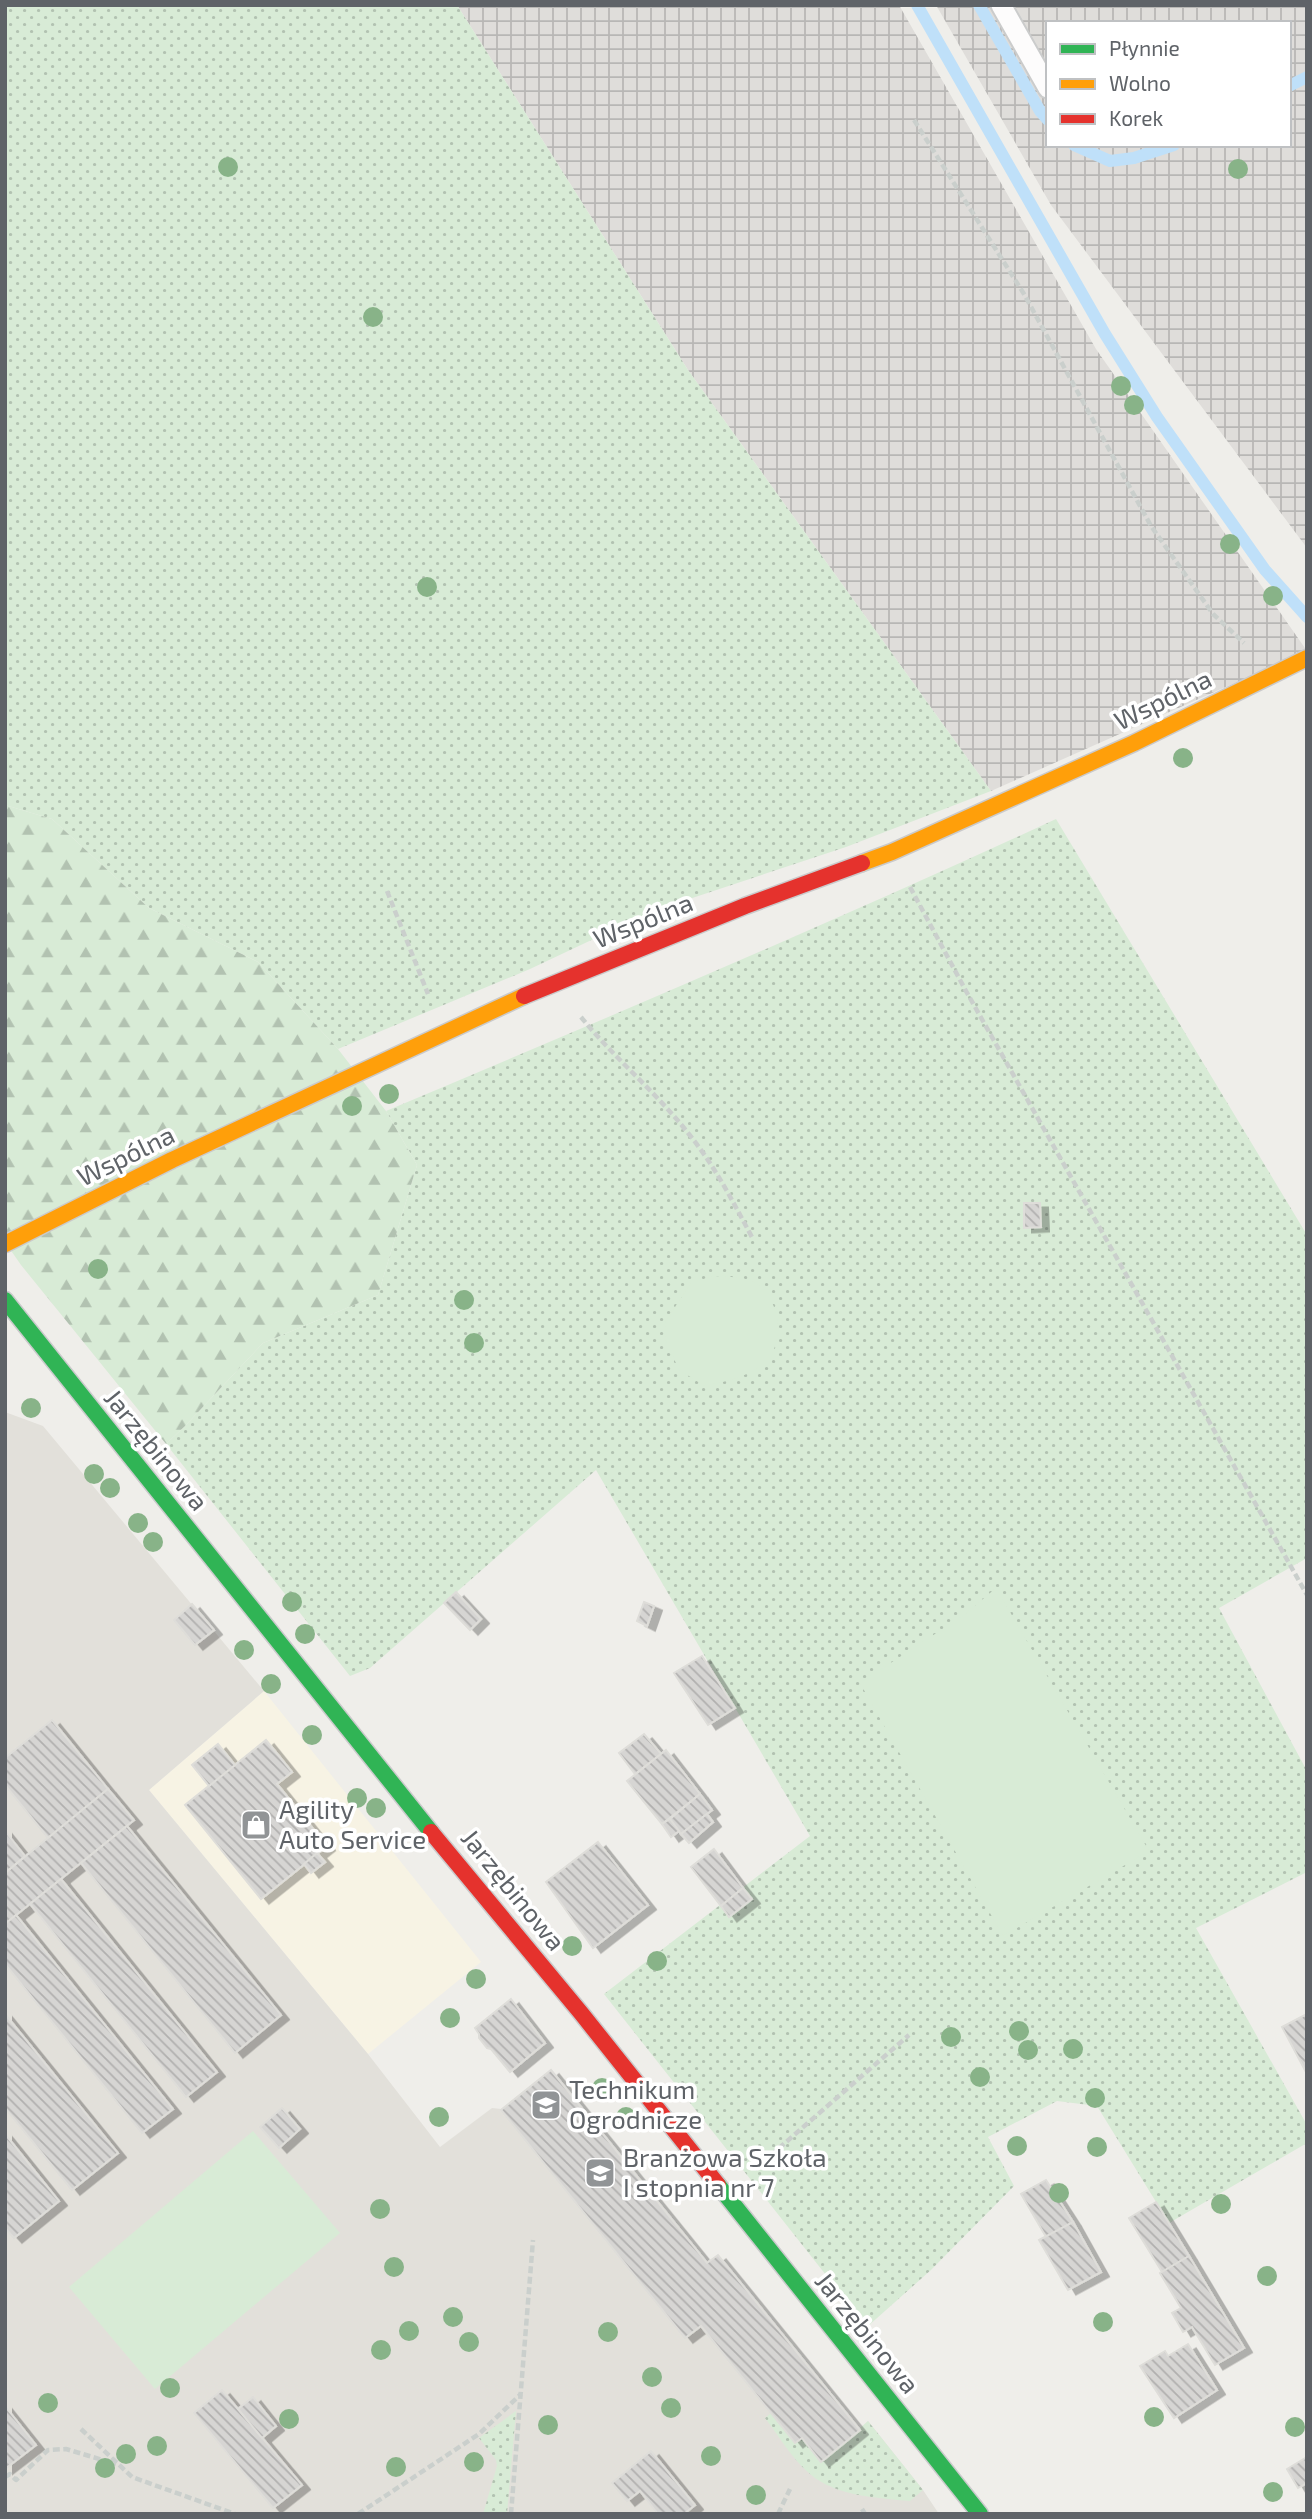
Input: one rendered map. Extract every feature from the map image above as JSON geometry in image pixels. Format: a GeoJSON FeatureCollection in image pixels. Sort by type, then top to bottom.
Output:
{"type":"FeatureCollection","features":[{"type":"Feature","properties":{"kind":"street","name":"Wspólna"},"geometry":{"type":"LineString","coordinates":[[5,1244],[172,1160],[443,1032],[745,906],[892,852],[1134,743],[1307,658]]}},
{"type":"Feature","properties":{"kind":"street","name":"Jarzębinowa"},"geometry":{"type":"LineString","coordinates":[[5,1300],[399,1793],[581,2013],[980,2514]]}},
{"type":"Feature","properties":{"kind":"lane"},"geometry":{"type":"LineString","coordinates":[[1001,5],[1046,84]]}},
{"type":"Feature","properties":{"kind":"path"},"geometry":{"type":"LineString","coordinates":[[914,120],[1024,294],[1151,526],[1213,614],[1258,654],[1287,667]]}},
{"type":"Feature","properties":{"kind":"path"},"geometry":{"type":"LineString","coordinates":[[892,852],[966,991],[1307,1595]]}},
{"type":"Feature","properties":{"kind":"path"},"geometry":{"type":"LineString","coordinates":[[387,891],[443,1032]]}},
{"type":"Feature","properties":{"kind":"path"},"geometry":{"type":"LineString","coordinates":[[554,984],[598,1039],[687,1131],[716,1170],[753,1240]]}},
{"type":"Feature","properties":{"kind":"path"},"geometry":{"type":"LineString","coordinates":[[726,2195],[909,2035]]}},
{"type":"Feature","properties":{"kind":"path"},"geometry":{"type":"LineString","coordinates":[[511,2514],[533,2240]]}},
{"type":"Feature","properties":{"kind":"path"},"geometry":{"type":"LineString","coordinates":[[358,2514],[479,2434],[522,2393]]}},
{"type":"Feature","properties":{"kind":"path"},"geometry":{"type":"LineString","coordinates":[[81,2429],[132,2477],[235,2514]]}},
{"type":"Feature","properties":{"kind":"path"},"geometry":{"type":"LineString","coordinates":[[5,2477],[10,2474],[16,2480],[48,2451],[66,2449],[119,2465]]}},
{"type":"Feature","properties":{"kind":"path"},"geometry":{"type":"LineString","coordinates":[[780,2512],[790,2489]]}},
{"type":"Feature","properties":{"kind":"shaded area"},"geometry":{"type":"Polygon","coordinates":[[[457,5],[899,5],[1096,349],[1307,651],[991,791],[688,370],[457,5]]]}},
{"type":"Feature","properties":{"kind":"shaded area"},"geometry":{"type":"Polygon","coordinates":[[[936,5],[1307,5],[1307,548],[1051,205],[936,5]]]}},
{"type":"Feature","properties":{"kind":"shaded area"},"geometry":{"type":"Polygon","coordinates":[[[5,1412],[43,1426],[264,1691],[149,1790],[368,2054],[440,2147],[492,2108],[501,2109],[551,2070],[706,2263],[718,2255],[860,2430],[868,2421],[939,2514],[5,2514],[5,1412]]]}},
{"type":"Feature","properties":{"kind":"shaded area"},"geometry":{"type":"Polygon","coordinates":[[[264,1691],[481,1962],[368,2054],[149,1790],[264,1691]]]}},
{"type":"Feature","properties":{"kind":"green space"},"geometry":{"type":"Polygon","coordinates":[[[5,5],[457,5],[688,370],[991,791],[846,847],[653,911],[530,969],[338,1049],[258,962],[149,908],[52,819],[5,805],[5,5]]]}},
{"type":"Feature","properties":{"kind":"green space"},"geometry":{"type":"Polygon","coordinates":[[[5,805],[52,819],[149,908],[258,962],[338,1049],[386,1111],[417,1165],[378,1295],[263,1343],[166,1444],[5,1242],[5,805]]]}},
{"type":"Feature","properties":{"kind":"green space"},"geometry":{"type":"Polygon","coordinates":[[[1056,819],[1307,1235],[1307,1558],[1219,1608],[1307,1771],[1307,1872],[1196,1928],[1307,2125],[1307,2143],[1169,2223],[1097,2106],[1057,2101],[988,2137],[1014,2186],[931,2270],[867,2327],[604,1994],[810,1836],[596,1470],[370,1668],[350,1676],[166,1444],[263,1343],[378,1295],[417,1165],[386,1111],[722,968],[1056,819]]]}},
{"type":"Feature","properties":{"kind":"green space"},"geometry":{"type":"Polygon","coordinates":[[[713,1276],[744,1279],[760,1286],[774,1306],[778,1329],[773,1352],[756,1369],[737,1378],[705,1386],[679,1370],[666,1341],[665,1322],[691,1283],[713,1276]]]}},
{"type":"Feature","properties":{"kind":"green space"},"geometry":{"type":"Polygon","coordinates":[[[996,1588],[1149,1851],[1003,1936],[860,1683],[964,1615],[996,1588]]]}},
{"type":"Feature","properties":{"kind":"green space"},"geometry":{"type":"Polygon","coordinates":[[[253,2131],[340,2233],[155,2389],[69,2287],[253,2131]]]}},
{"type":"Feature","properties":{"kind":"green space"},"geometry":{"type":"Polygon","coordinates":[[[516,2411],[507,2514],[483,2514],[497,2466],[496,2460],[479,2438],[516,2411]]]}},
{"type":"Feature","properties":{"kind":"green space"},"geometry":{"type":"Polygon","coordinates":[[[771,2413],[802,2438],[821,2462],[868,2421],[923,2490],[910,2501],[884,2499],[857,2495],[820,2481],[797,2461],[765,2418],[771,2413]]]}},
{"type":"Feature","properties":{"kind":"building"},"geometry":{"type":"Polygon","coordinates":[[[1024,1203],[1040,1203],[1041,1227],[1024,1228],[1024,1203]]]}},
{"type":"Feature","properties":{"kind":"building"},"geometry":{"type":"Polygon","coordinates":[[[456,1592],[481,1619],[470,1630],[444,1603],[456,1592]]]}},
{"type":"Feature","properties":{"kind":"building"},"geometry":{"type":"Polygon","coordinates":[[[644,1602],[654,1606],[647,1626],[637,1621],[644,1602]]]}},
{"type":"Feature","properties":{"kind":"building"},"geometry":{"type":"Polygon","coordinates":[[[192,1604],[214,1630],[195,1645],[174,1620],[192,1604]]]}},
{"type":"Feature","properties":{"kind":"building"},"geometry":{"type":"Polygon","coordinates":[[[702,1656],[735,1708],[708,1725],[674,1673],[702,1656]]]}},
{"type":"Feature","properties":{"kind":"building"},"geometry":{"type":"Polygon","coordinates":[[[52,1720],[108,1789],[48,1838],[5,1785],[5,1758],[52,1720]]]}},
{"type":"Feature","properties":{"kind":"building"},"geometry":{"type":"Polygon","coordinates":[[[644,1734],[661,1754],[635,1774],[619,1753],[644,1734]]]}},
{"type":"Feature","properties":{"kind":"building","name":"Agility Auto Service"},"geometry":{"type":"Polygon","coordinates":[[[266,1740],[292,1772],[277,1784],[327,1846],[261,1899],[185,1805],[266,1740]]]}},
{"type":"Feature","properties":{"kind":"building"},"geometry":{"type":"Polygon","coordinates":[[[218,1744],[235,1765],[209,1786],[192,1765],[218,1744]]]}},
{"type":"Feature","properties":{"kind":"building"},"geometry":{"type":"Polygon","coordinates":[[[666,1750],[700,1794],[662,1824],[627,1781],[666,1750]]]}},
{"type":"Feature","properties":{"kind":"building"},"geometry":{"type":"Polygon","coordinates":[[[108,1789],[134,1820],[5,1924],[5,1873],[108,1789]]]}},
{"type":"Feature","properties":{"kind":"building"},"geometry":{"type":"Polygon","coordinates":[[[700,1794],[712,1810],[681,1834],[670,1819],[700,1794]]]}},
{"type":"Feature","properties":{"kind":"building"},"geometry":{"type":"Polygon","coordinates":[[[707,1814],[713,1822],[689,1843],[681,1834],[707,1814]]]}},
{"type":"Feature","properties":{"kind":"building"},"geometry":{"type":"Polygon","coordinates":[[[670,1819],[679,1831],[671,1837],[662,1824],[670,1819]]]}},
{"type":"Feature","properties":{"kind":"building"},"geometry":{"type":"Polygon","coordinates":[[[127,1826],[281,2015],[235,2053],[81,1863],[127,1826]]]}},
{"type":"Feature","properties":{"kind":"building"},"geometry":{"type":"Polygon","coordinates":[[[5,1831],[25,1856],[5,1873],[5,1831]]]}},
{"type":"Feature","properties":{"kind":"building"},"geometry":{"type":"Polygon","coordinates":[[[598,1842],[648,1905],[593,1948],[546,1882],[598,1842]]]}},
{"type":"Feature","properties":{"kind":"building"},"geometry":{"type":"Polygon","coordinates":[[[714,1849],[743,1888],[721,1906],[691,1867],[714,1849]]]}},
{"type":"Feature","properties":{"kind":"building"},"geometry":{"type":"Polygon","coordinates":[[[317,1853],[325,1862],[311,1873],[304,1864],[317,1853]]]}},
{"type":"Feature","properties":{"kind":"building"},"geometry":{"type":"Polygon","coordinates":[[[61,1879],[217,2072],[186,2097],[30,1904],[61,1879]]]}},
{"type":"Feature","properties":{"kind":"building"},"geometry":{"type":"Polygon","coordinates":[[[743,1888],[752,1899],[729,1917],[721,1906],[743,1888]]]}},
{"type":"Feature","properties":{"kind":"building"},"geometry":{"type":"Polygon","coordinates":[[[16,1915],[173,2109],[142,2133],[5,1964],[5,1924],[16,1915]]]}},
{"type":"Feature","properties":{"kind":"building"},"geometry":{"type":"Polygon","coordinates":[[[511,1999],[545,2043],[510,2072],[479,2038],[475,2028],[511,1999]]]}},
{"type":"Feature","properties":{"kind":"building"},"geometry":{"type":"Polygon","coordinates":[[[5,2014],[118,2153],[72,2190],[5,2108],[5,2014]]]}},
{"type":"Feature","properties":{"kind":"building"},"geometry":{"type":"Polygon","coordinates":[[[1307,2014],[1307,2074],[1282,2027],[1307,2014]]]}},
{"type":"Feature","properties":{"kind":"building"},"geometry":{"type":"Polygon","coordinates":[[[551,2070],[707,2263],[718,2255],[860,2430],[821,2462],[802,2438],[795,2443],[701,2326],[685,2338],[501,2110],[551,2070]]]}},
{"type":"Feature","properties":{"kind":"building"},"geometry":{"type":"Polygon","coordinates":[[[282,2108],[300,2129],[279,2148],[260,2127],[282,2108]]]}},
{"type":"Feature","properties":{"kind":"building"},"geometry":{"type":"Polygon","coordinates":[[[5,2134],[59,2201],[14,2238],[5,2228],[5,2134]]]}},
{"type":"Feature","properties":{"kind":"building"},"geometry":{"type":"Polygon","coordinates":[[[1046,2180],[1073,2222],[1046,2237],[1021,2194],[1046,2180]]]}},
{"type":"Feature","properties":{"kind":"building"},"geometry":{"type":"Polygon","coordinates":[[[1156,2202],[1189,2256],[1162,2272],[1129,2218],[1156,2202]]]}},
{"type":"Feature","properties":{"kind":"building"},"geometry":{"type":"Polygon","coordinates":[[[1073,2222],[1101,2272],[1068,2290],[1039,2240],[1073,2222]]]}},
{"type":"Feature","properties":{"kind":"building"},"geometry":{"type":"Polygon","coordinates":[[[1189,2256],[1244,2348],[1215,2365],[1192,2327],[1183,2332],[1172,2313],[1181,2308],[1160,2273],[1189,2256]]]}},
{"type":"Feature","properties":{"kind":"building"},"geometry":{"type":"Polygon","coordinates":[[[1188,2344],[1217,2390],[1174,2418],[1140,2366],[1165,2351],[1168,2356],[1188,2344]]]}},
{"type":"Feature","properties":{"kind":"building"},"geometry":{"type":"Polygon","coordinates":[[[222,2390],[302,2485],[273,2508],[194,2413],[222,2390]]]}},
{"type":"Feature","properties":{"kind":"building"},"geometry":{"type":"Polygon","coordinates":[[[253,2397],[276,2426],[262,2438],[238,2409],[253,2397]]]}},
{"type":"Feature","properties":{"kind":"building"},"geometry":{"type":"Polygon","coordinates":[[[5,2406],[36,2445],[5,2469],[5,2406]]]}},
{"type":"Feature","properties":{"kind":"building"},"geometry":{"type":"Polygon","coordinates":[[[651,2451],[695,2505],[684,2514],[658,2514],[640,2491],[627,2501],[612,2483],[651,2451]]]}},
{"type":"Feature","properties":{"kind":"building"},"geometry":{"type":"Polygon","coordinates":[[[1307,2457],[1307,2483],[1298,2488],[1287,2469],[1307,2457]]]}},
{"type":"Feature","properties":{"kind":"waterway"},"geometry":{"type":"LineString","coordinates":[[917,5],[1105,334],[1157,417],[1265,570],[1307,617]]}},
{"type":"Feature","properties":{"kind":"waterway"},"geometry":{"type":"LineString","coordinates":[[979,5],[1046,118]]}},
{"type":"Feature","properties":{"kind":"waterway"},"geometry":{"type":"LineString","coordinates":[[1291,85],[1307,77]]}},
{"type":"Feature","properties":{"kind":"waterway"},"geometry":{"type":"LineString","coordinates":[[1078,147],[1110,161],[1134,158],[1168,147]]}},
{"type":"Feature","properties":{"kind":"traffic: fast"},"geometry":{"type":"LineString","coordinates":[[5,1300],[431,1832]]}},
{"type":"Feature","properties":{"kind":"traffic: fast"},"geometry":{"type":"LineString","coordinates":[[718,2185],[980,2514]]}},
{"type":"Feature","properties":{"kind":"traffic: slow"},"geometry":{"type":"LineString","coordinates":[[862,863],[1134,743],[1307,658]]}},
{"type":"Feature","properties":{"kind":"traffic: slow"},"geometry":{"type":"LineString","coordinates":[[5,1244],[172,1160],[524,996]]}},
{"type":"Feature","properties":{"kind":"traffic: jam"},"geometry":{"type":"LineString","coordinates":[[524,996],[745,906],[862,863]]}},
{"type":"Feature","properties":{"kind":"traffic: jam"},"geometry":{"type":"LineString","coordinates":[[431,1832],[581,2013],[718,2185]]}},
{"type":"Feature","properties":{"kind":"place","name":"Agility Auto Service"},"geometry":{"type":"Point","coordinates":[256,1825]}},
{"type":"Feature","properties":{"kind":"place","name":"Technikum Ogrodnicze"},"geometry":{"type":"Point","coordinates":[546,2105]}},
{"type":"Feature","properties":{"kind":"place","name":"Branżowa Szkoła I stopnia nr 7"},"geometry":{"type":"Point","coordinates":[600,2173]}}]}
